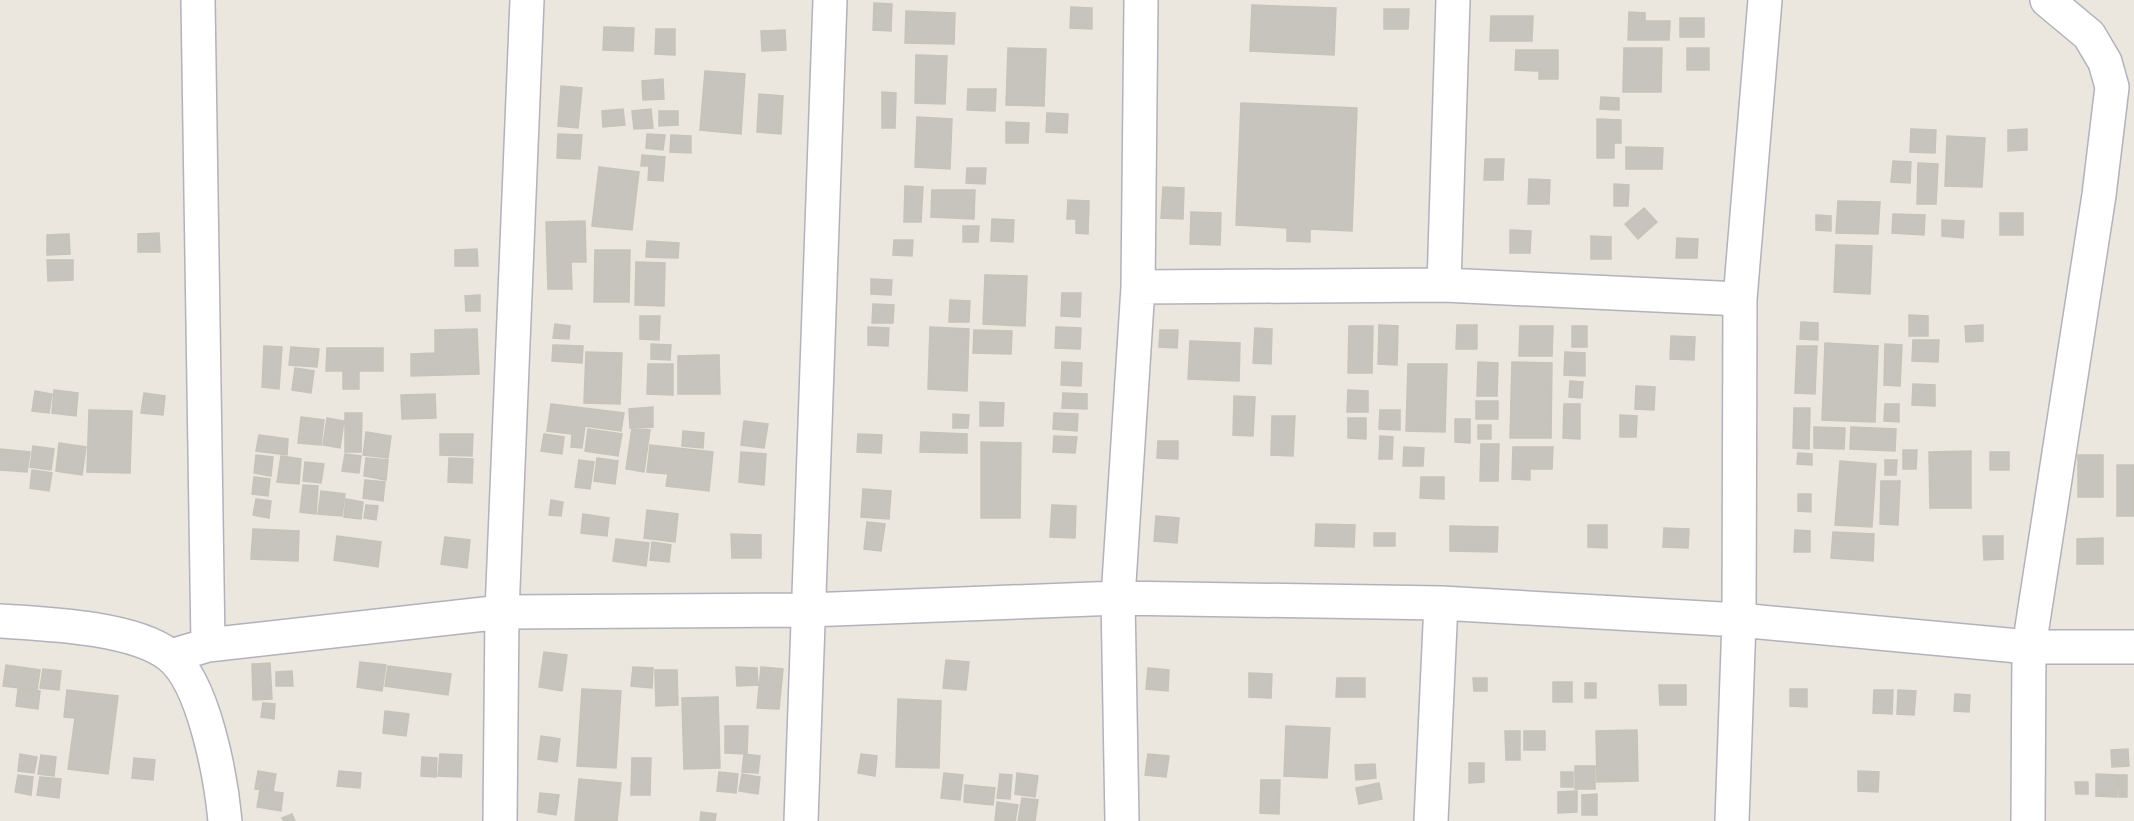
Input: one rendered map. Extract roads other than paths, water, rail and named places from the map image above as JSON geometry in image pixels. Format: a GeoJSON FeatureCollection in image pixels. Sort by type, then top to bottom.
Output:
{"type":"FeatureCollection","features":[{"type":"Feature","properties":{"kind":"street"},"geometry":{"type":"LineString","coordinates":[[198,0],[208,645]]}},
{"type":"Feature","properties":{"kind":"street"},"geometry":{"type":"LineString","coordinates":[[500,821],[502,612],[527,0]]}},
{"type":"Feature","properties":{"kind":"street"},"geometry":{"type":"LineString","coordinates":[[801,821],[830,0]]}},
{"type":"Feature","properties":{"kind":"street"},"geometry":{"type":"LineString","coordinates":[[1122,821],[1118,598],[1138,287],[1141,0]]}},
{"type":"Feature","properties":{"kind":"street"},"geometry":{"type":"LineString","coordinates":[[1444,285],[1454,0]]}},
{"type":"Feature","properties":{"kind":"street"},"geometry":{"type":"LineString","coordinates":[[1732,821],[1739,620],[1740,298],[1766,0]]}},
{"type":"Feature","properties":{"kind":"street"},"geometry":{"type":"LineString","coordinates":[[2028,821],[2029,647],[2099,195],[2112,87],[2105,62],[2089,35],[2047,0]]}},
{"type":"Feature","properties":{"kind":"street"},"geometry":{"type":"LineString","coordinates":[[1138,287],[1444,285],[1740,298]]}},
{"type":"Feature","properties":{"kind":"street"},"geometry":{"type":"LineString","coordinates":[[171,656],[208,645],[502,612],[808,610],[1118,598],[1441,603],[1739,620],[2029,647],[2134,647]]}},
{"type":"Feature","properties":{"kind":"street"},"geometry":{"type":"LineString","coordinates":[[1431,821],[1441,603]]}},
{"type":"Feature","properties":{"kind":"street"},"geometry":{"type":"LineString","coordinates":[[0,621],[44,624],[120,635],[152,644],[171,656],[194,687],[205,720],[222,793],[225,821]]}}]}
